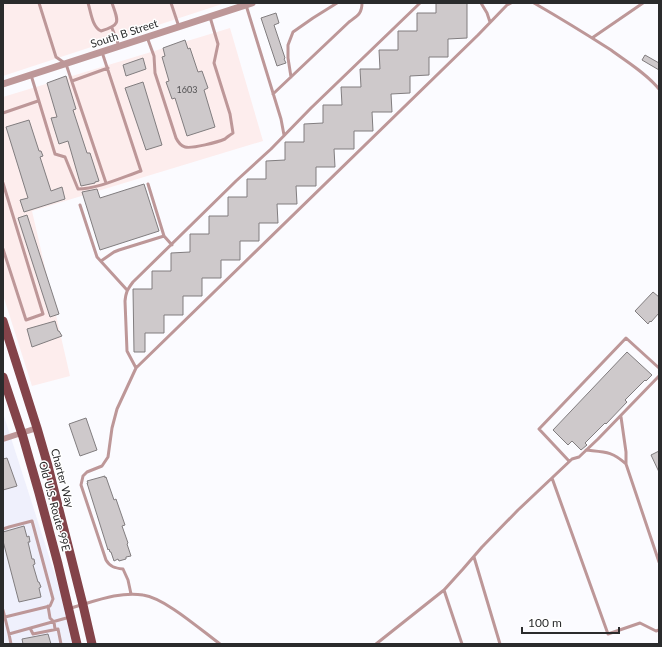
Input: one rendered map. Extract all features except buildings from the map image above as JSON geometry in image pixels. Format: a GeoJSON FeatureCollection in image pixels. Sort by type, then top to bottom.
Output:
{"type":"FeatureCollection","features":[{"type":"Feature","properties":{"kind":"main road","name":"Charter Way"},"geometry":{"type":"LineString","coordinates":[[3,321],[48,466],[92,644]]}},
{"type":"Feature","properties":{"kind":"main road","name":"Old U.S. Route 99E"},"geometry":{"type":"LineString","coordinates":[[3,377],[22,433],[43,506],[77,644]]}},
{"type":"Feature","properties":{"kind":"main road"},"geometry":{"type":"LineString","coordinates":[[70,613],[68,626],[72,644]]}},
{"type":"Feature","properties":{"kind":"street","name":"South B Street"},"geometry":{"type":"LineString","coordinates":[[3,84],[249,4]]}},
{"type":"Feature","properties":{"kind":"street"},"geometry":{"type":"LineString","coordinates":[[3,439],[37,428]]}},
{"type":"Feature","properties":{"kind":"lane"},"geometry":{"type":"LineString","coordinates":[[39,3],[56,57],[66,64],[106,183]]}},
{"type":"Feature","properties":{"kind":"lane"},"geometry":{"type":"LineString","coordinates":[[88,3],[96,27],[101,31],[112,28],[118,19],[112,3]]}},
{"type":"Feature","properties":{"kind":"lane"},"geometry":{"type":"LineString","coordinates":[[171,3],[179,27]]}},
{"type":"Feature","properties":{"kind":"lane"},"geometry":{"type":"LineString","coordinates":[[291,77],[288,58],[288,45],[293,32],[337,3]]}},
{"type":"Feature","properties":{"kind":"lane"},"geometry":{"type":"LineString","coordinates":[[273,94],[360,13],[362,3]]}},
{"type":"Feature","properties":{"kind":"lane"},"geometry":{"type":"LineString","coordinates":[[136,368],[127,351],[126,293],[133,282],[420,3]]}},
{"type":"Feature","properties":{"kind":"lane"},"geometry":{"type":"LineString","coordinates":[[481,3],[490,22]]}},
{"type":"Feature","properties":{"kind":"lane"},"geometry":{"type":"LineString","coordinates":[[131,594],[128,580],[123,569],[110,566],[106,560],[81,485],[83,476],[87,472],[102,466],[108,457],[112,428],[117,409],[136,368],[507,5],[511,3]]}},
{"type":"Feature","properties":{"kind":"lane"},"geometry":{"type":"LineString","coordinates":[[534,3],[592,38],[629,63],[647,77],[659,89]]}},
{"type":"Feature","properties":{"kind":"lane"},"geometry":{"type":"LineString","coordinates":[[592,38],[643,3]]}},
{"type":"Feature","properties":{"kind":"lane"},"geometry":{"type":"LineString","coordinates":[[249,4],[284,135]]}},
{"type":"Feature","properties":{"kind":"lane"},"geometry":{"type":"LineString","coordinates":[[147,37],[154,56],[155,73],[176,138],[181,145],[185,147],[195,147],[224,139],[233,133],[230,114],[214,63],[218,44],[210,16]]}},
{"type":"Feature","properties":{"kind":"lane"},"geometry":{"type":"LineString","coordinates":[[112,28],[119,46]]}},
{"type":"Feature","properties":{"kind":"lane"},"geometry":{"type":"LineString","coordinates":[[31,75],[55,154],[65,157],[78,189],[85,189],[106,183],[142,171],[102,52]]}},
{"type":"Feature","properties":{"kind":"lane"},"geometry":{"type":"LineString","coordinates":[[72,81],[108,68]]}},
{"type":"Feature","properties":{"kind":"lane"},"geometry":{"type":"LineString","coordinates":[[3,113],[38,101]]}},
{"type":"Feature","properties":{"kind":"lane"},"geometry":{"type":"LineString","coordinates":[[3,183],[43,314],[26,320],[3,249]]}},
{"type":"Feature","properties":{"kind":"lane"},"geometry":{"type":"LineString","coordinates":[[148,184],[164,236],[172,244]]}},
{"type":"Feature","properties":{"kind":"lane"},"geometry":{"type":"LineString","coordinates":[[80,205],[95,254],[127,290]]}},
{"type":"Feature","properties":{"kind":"lane"},"geometry":{"type":"LineString","coordinates":[[101,261],[119,250],[164,236]]}},
{"type":"Feature","properties":{"kind":"lane"},"geometry":{"type":"LineString","coordinates":[[569,461],[538,429],[615,349],[626,338],[659,368]]}},
{"type":"Feature","properties":{"kind":"lane"},"geometry":{"type":"LineString","coordinates":[[376,644],[444,590],[482,547],[518,510],[572,458],[579,457],[621,417],[659,376]]}},
{"type":"Feature","properties":{"kind":"lane"},"geometry":{"type":"LineString","coordinates":[[621,417],[626,452],[626,464],[659,562]]}},
{"type":"Feature","properties":{"kind":"lane"},"geometry":{"type":"LineString","coordinates":[[586,450],[613,454],[626,464]]}},
{"type":"Feature","properties":{"kind":"lane"},"geometry":{"type":"LineString","coordinates":[[552,478],[608,634],[640,622],[656,631],[659,630]]}},
{"type":"Feature","properties":{"kind":"lane"},"geometry":{"type":"LineString","coordinates":[[3,529],[9,526],[32,521],[52,599],[50,606],[5,617]]}},
{"type":"Feature","properties":{"kind":"lane"},"geometry":{"type":"LineString","coordinates":[[474,557],[500,644]]}},
{"type":"Feature","properties":{"kind":"lane"},"geometry":{"type":"LineString","coordinates":[[444,590],[462,644]]}},
{"type":"Feature","properties":{"kind":"lane"},"geometry":{"type":"LineString","coordinates":[[9,634],[54,622],[83,605],[108,597],[131,594],[151,597],[164,603],[220,644]]}},
{"type":"Feature","properties":{"kind":"lane"},"geometry":{"type":"LineString","coordinates":[[48,606],[50,618],[54,622],[55,630]]}},
{"type":"Feature","properties":{"kind":"lane"},"geometry":{"type":"LineString","coordinates":[[3,610],[11,644]]}},
{"type":"Feature","properties":{"kind":"lane"},"geometry":{"type":"LineString","coordinates":[[30,628],[33,634],[58,629],[62,644]]}},
{"type":"Feature","properties":{"kind":"shaded area"},"geometry":{"type":"Polygon","coordinates":[[[3,3],[225,3],[3,76],[3,3]]]}},
{"type":"Feature","properties":{"kind":"shaded area"},"geometry":{"type":"Polygon","coordinates":[[[230,28],[263,141],[32,211],[70,376],[32,386],[3,295],[3,97],[230,28]]]}},
{"type":"Feature","properties":{"kind":"shaded area"},"geometry":{"type":"Polygon","coordinates":[[[3,413],[64,603],[73,644],[3,644],[3,413]]]}}]}
